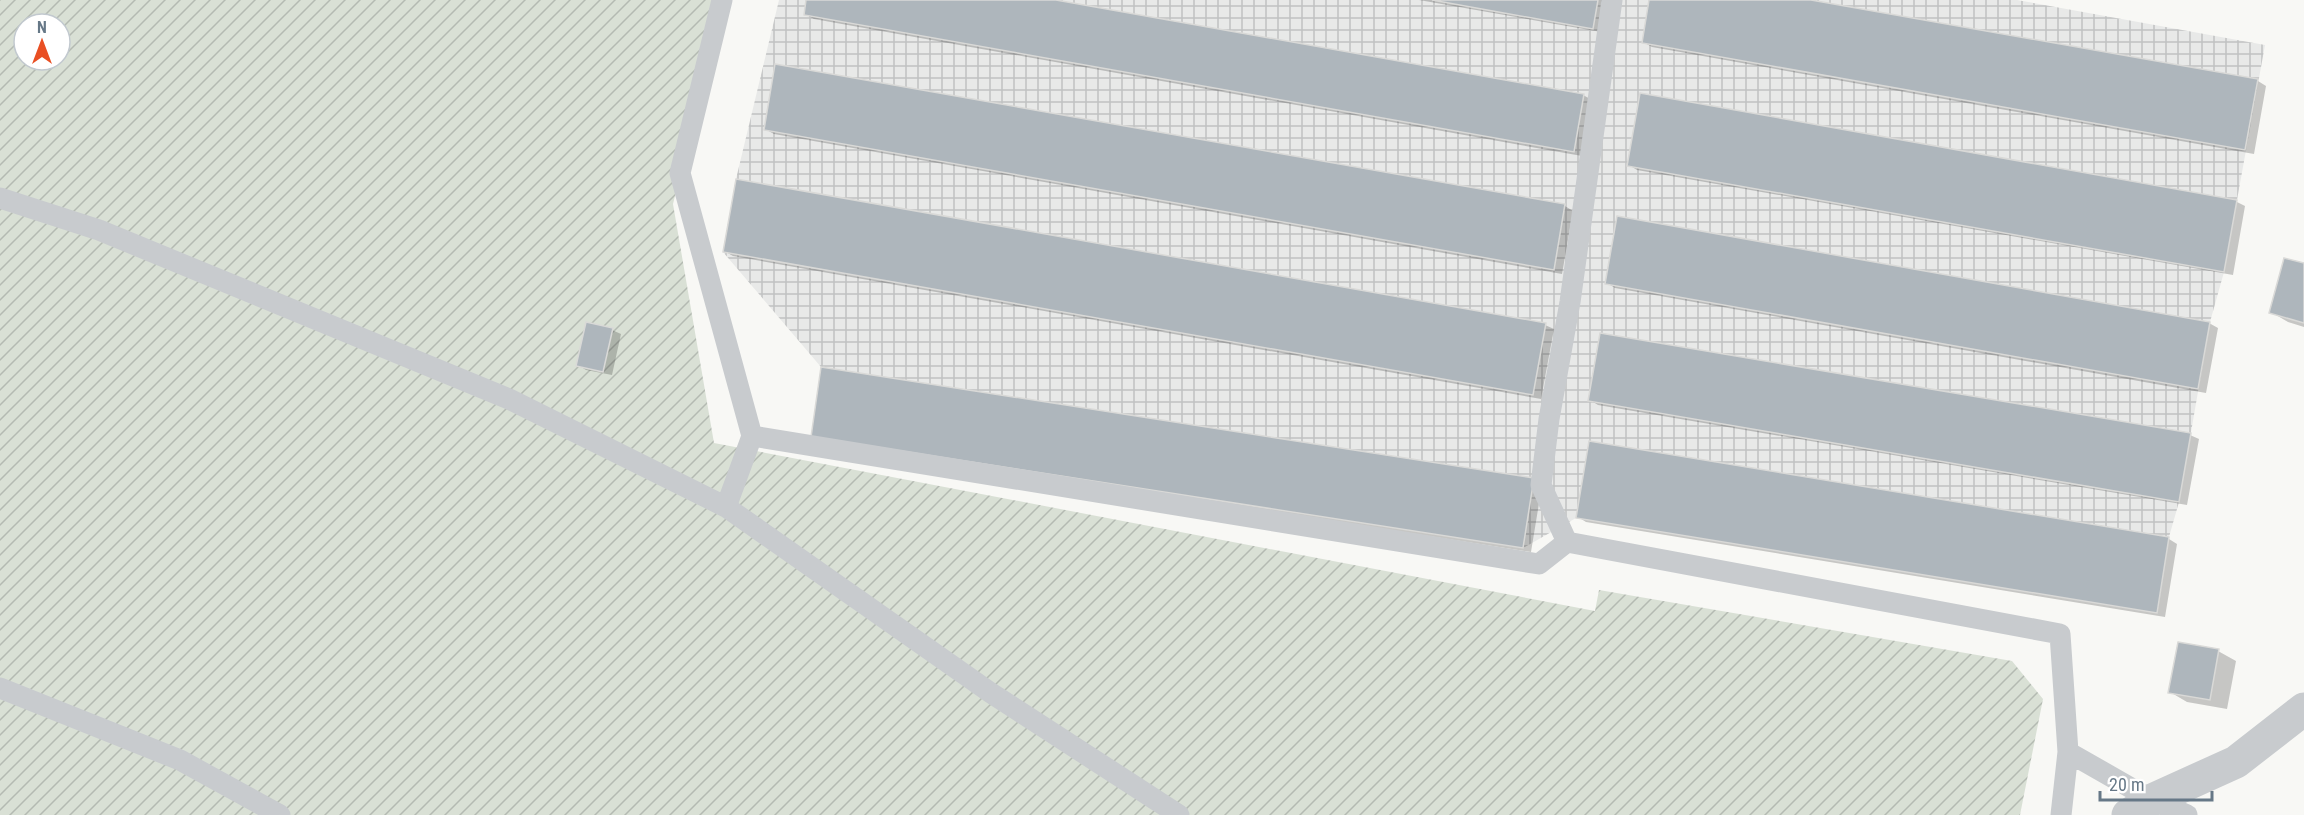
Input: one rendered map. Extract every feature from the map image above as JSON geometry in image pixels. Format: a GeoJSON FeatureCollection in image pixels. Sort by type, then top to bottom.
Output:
{"type":"FeatureCollection","features":[{"type":"Feature","properties":{"kind":"street"},"geometry":{"type":"LineString","coordinates":[[2140,807],[2236,762],[2304,709]]}},
{"type":"Feature","properties":{"kind":"lane"},"geometry":{"type":"LineString","coordinates":[[722,0],[680,173],[752,436],[726,507]]}},
{"type":"Feature","properties":{"kind":"lane"},"geometry":{"type":"LineString","coordinates":[[1567,542],[1541,485],[1549,419],[1570,302],[1612,0]]}},
{"type":"Feature","properties":{"kind":"lane"},"geometry":{"type":"LineString","coordinates":[[0,198],[99,230],[509,399],[726,507],[991,693],[1179,815]]}},
{"type":"Feature","properties":{"kind":"lane"},"geometry":{"type":"LineString","coordinates":[[752,436],[1539,564],[1567,542],[2060,633],[2068,752],[2061,815]]}},
{"type":"Feature","properties":{"kind":"lane"},"geometry":{"type":"LineString","coordinates":[[0,688],[180,760],[279,815]]}},
{"type":"Feature","properties":{"kind":"lane"},"geometry":{"type":"LineString","coordinates":[[2068,752],[2140,807],[2187,815]]}},
{"type":"Feature","properties":{"kind":"shaded area"},"geometry":{"type":"Polygon","coordinates":[[[0,0],[723,0],[673,204],[714,443],[1595,611],[1599,590],[2012,661],[2043,699],[2020,815],[0,815],[0,0]]]}},
{"type":"Feature","properties":{"kind":"shaded area"},"geometry":{"type":"Polygon","coordinates":[[[779,0],[2017,0],[2265,45],[2224,272],[2210,322],[2179,502],[2169,537],[2157,613],[1576,518],[1523,548],[811,437],[821,367],[723,252],[736,179],[779,0]]]}},
{"type":"Feature","properties":{"kind":"building"},"geometry":{"type":"Polygon","coordinates":[[[806,0],[1056,0],[1584,94],[1574,152],[804,15],[806,0]]]}},
{"type":"Feature","properties":{"kind":"building"},"geometry":{"type":"Polygon","coordinates":[[[1432,0],[1598,0],[1593,29],[1432,0]]]}},
{"type":"Feature","properties":{"kind":"building"},"geometry":{"type":"Polygon","coordinates":[[[1649,0],[1811,0],[2258,79],[2245,150],[1642,43],[1649,0]]]}},
{"type":"Feature","properties":{"kind":"building"},"geometry":{"type":"Polygon","coordinates":[[[775,64],[1565,204],[1554,270],[764,130],[775,64]]]}},
{"type":"Feature","properties":{"kind":"building"},"geometry":{"type":"Polygon","coordinates":[[[1640,93],[2237,200],[2224,272],[1627,166],[1640,93]]]}},
{"type":"Feature","properties":{"kind":"building"},"geometry":{"type":"Polygon","coordinates":[[[736,179],[1546,323],[1533,395],[723,252],[736,179]]]}},
{"type":"Feature","properties":{"kind":"building"},"geometry":{"type":"Polygon","coordinates":[[[1617,216],[2210,322],[2198,389],[1605,284],[1617,216]]]}},
{"type":"Feature","properties":{"kind":"building"},"geometry":{"type":"Polygon","coordinates":[[[2284,258],[2304,263],[2304,323],[2269,313],[2284,258]]]}},
{"type":"Feature","properties":{"kind":"building"},"geometry":{"type":"Polygon","coordinates":[[[586,322],[613,328],[603,372],[576,366],[586,322]]]}},
{"type":"Feature","properties":{"kind":"building"},"geometry":{"type":"Polygon","coordinates":[[[1600,333],[2191,433],[2179,502],[1588,401],[1600,333]]]}},
{"type":"Feature","properties":{"kind":"building"},"geometry":{"type":"Polygon","coordinates":[[[821,367],[1534,478],[1523,548],[811,437],[821,367]]]}},
{"type":"Feature","properties":{"kind":"building"},"geometry":{"type":"Polygon","coordinates":[[[1589,441],[2169,537],[2157,613],[1576,518],[1589,441]]]}},
{"type":"Feature","properties":{"kind":"building"},"geometry":{"type":"Polygon","coordinates":[[[2178,642],[2219,649],[2210,700],[2168,693],[2178,642]]]}}]}
